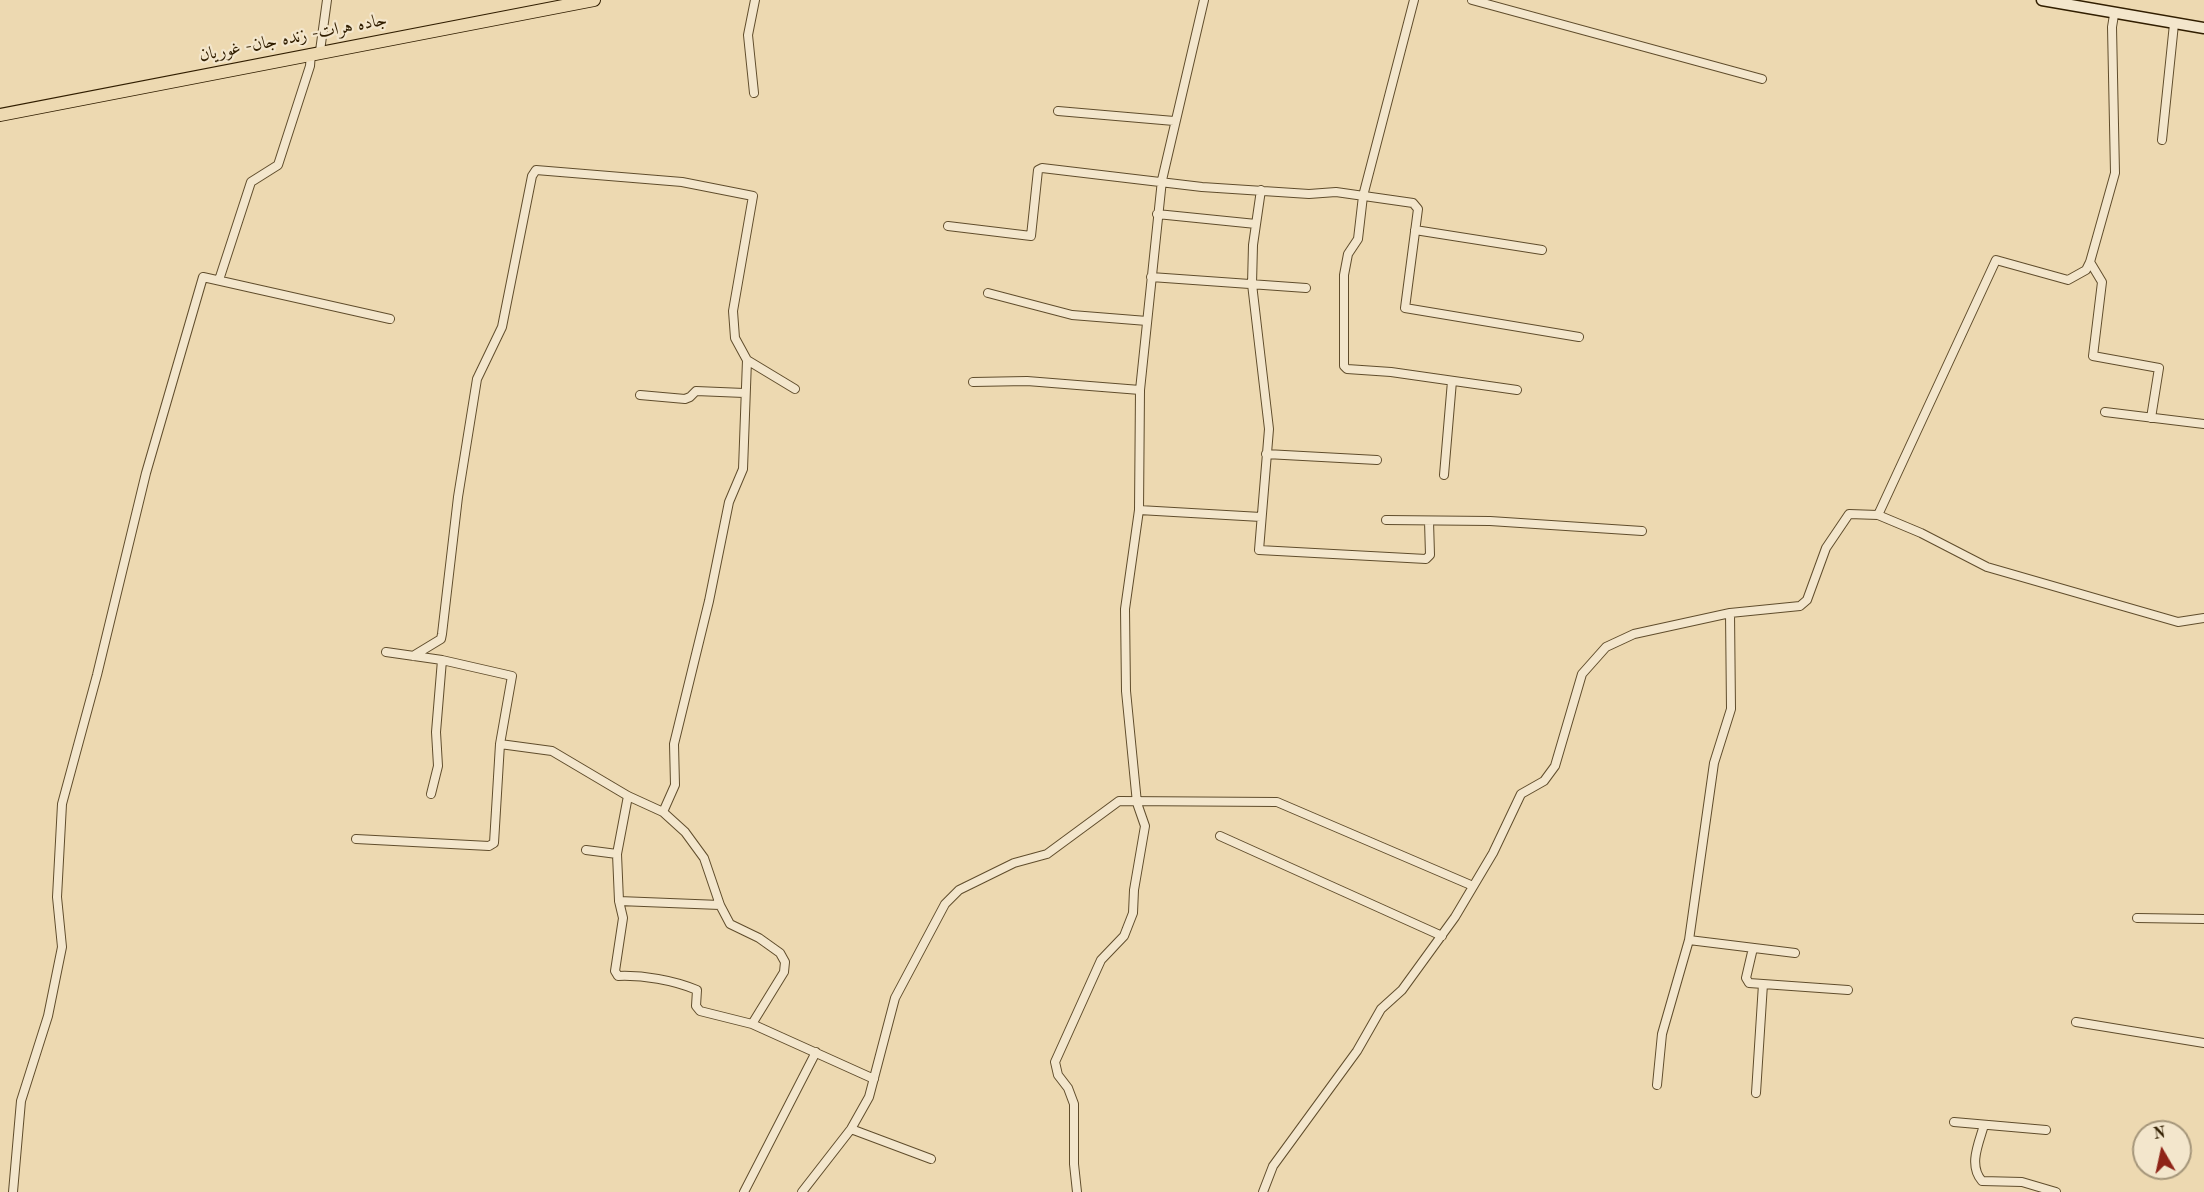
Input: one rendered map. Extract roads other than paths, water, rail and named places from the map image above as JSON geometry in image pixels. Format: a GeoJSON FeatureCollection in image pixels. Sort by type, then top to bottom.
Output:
{"type":"FeatureCollection","features":[{"type":"Feature","properties":{"kind":"main road","name":"جاده هرات- زنده جان- غوریان"},"geometry":{"type":"LineString","coordinates":[[0,115],[315,52],[594,0]]}},
{"type":"Feature","properties":{"kind":"main road"},"geometry":{"type":"LineString","coordinates":[[2042,0],[2114,15],[2204,28]]}},
{"type":"Feature","properties":{"kind":"street"},"geometry":{"type":"LineString","coordinates":[[219,280],[251,182],[278,165],[315,52],[327,0]]}},
{"type":"Feature","properties":{"kind":"street"},"geometry":{"type":"LineString","coordinates":[[754,93],[748,35],[755,0]]}},
{"type":"Feature","properties":{"kind":"street"},"geometry":{"type":"LineString","coordinates":[[1077,1192],[1074,1164],[1074,1104],[1068,1088],[1058,1075],[1055,1062],[1101,960],[1124,936],[1133,913],[1134,890],[1145,826],[1137,803],[1126,691],[1125,609],[1139,510],[1140,390],[1148,321],[1150,277],[1162,180],[1204,0]]}},
{"type":"Feature","properties":{"kind":"street"},"geometry":{"type":"LineString","coordinates":[[1414,0],[1363,196],[1358,239],[1348,254],[1342,291],[1345,368],[1517,390]]}},
{"type":"Feature","properties":{"kind":"street"},"geometry":{"type":"LineString","coordinates":[[1472,0],[1762,79]]}},
{"type":"Feature","properties":{"kind":"street"},"geometry":{"type":"LineString","coordinates":[[1878,515],[1996,260],[2068,280],[2086,270],[2090,262],[2115,173],[2112,27],[2114,15]]}},
{"type":"Feature","properties":{"kind":"street"},"geometry":{"type":"LineString","coordinates":[[2162,140],[2174,24]]}},
{"type":"Feature","properties":{"kind":"street"},"geometry":{"type":"LineString","coordinates":[[1058,111],[1174,121]]}},
{"type":"Feature","properties":{"kind":"street"},"geometry":{"type":"LineString","coordinates":[[948,226],[1031,236],[1038,170],[1042,168],[1162,180],[1202,187],[1309,194],[1336,192],[1417,205],[1405,305],[1408,311],[1579,337]]}},
{"type":"Feature","properties":{"kind":"street"},"geometry":{"type":"LineString","coordinates":[[413,656],[441,639],[458,496],[477,380],[502,327],[520,228],[532,176],[536,170],[682,182],[753,196],[733,311],[735,338],[747,360],[795,389]]}},
{"type":"Feature","properties":{"kind":"street"},"geometry":{"type":"LineString","coordinates":[[1261,190],[1252,284],[1268,419],[1258,547],[1262,552],[1426,559],[1430,555],[1429,521]]}},
{"type":"Feature","properties":{"kind":"street"},"geometry":{"type":"LineString","coordinates":[[1157,214],[1256,224]]}},
{"type":"Feature","properties":{"kind":"street"},"geometry":{"type":"LineString","coordinates":[[1415,230],[1542,250]]}},
{"type":"Feature","properties":{"kind":"street"},"geometry":{"type":"LineString","coordinates":[[2090,262],[2102,282],[2093,356],[2159,368],[2151,418]]}},
{"type":"Feature","properties":{"kind":"street"},"geometry":{"type":"LineString","coordinates":[[13,1192],[21,1101],[48,1016],[62,947],[57,897],[62,804],[97,675],[146,473],[202,277],[390,318]]}},
{"type":"Feature","properties":{"kind":"street"},"geometry":{"type":"LineString","coordinates":[[1150,277],[1306,288]]}},
{"type":"Feature","properties":{"kind":"street"},"geometry":{"type":"LineString","coordinates":[[988,293],[1072,315],[1148,321]]}},
{"type":"Feature","properties":{"kind":"street"},"geometry":{"type":"LineString","coordinates":[[663,812],[675,785],[674,744],[681,710],[710,602],[729,502],[742,469],[747,360]]}},
{"type":"Feature","properties":{"kind":"street"},"geometry":{"type":"LineString","coordinates":[[973,382],[1027,381],[1140,390]]}},
{"type":"Feature","properties":{"kind":"street"},"geometry":{"type":"LineString","coordinates":[[1443,475],[1452,381]]}},
{"type":"Feature","properties":{"kind":"street"},"geometry":{"type":"LineString","coordinates":[[640,394],[685,399],[696,391],[744,393]]}},
{"type":"Feature","properties":{"kind":"street"},"geometry":{"type":"LineString","coordinates":[[2105,412],[2204,424]]}},
{"type":"Feature","properties":{"kind":"street"},"geometry":{"type":"LineString","coordinates":[[1266,454],[1377,460]]}},
{"type":"Feature","properties":{"kind":"street"},"geometry":{"type":"LineString","coordinates":[[1139,510],[1261,517]]}},
{"type":"Feature","properties":{"kind":"street"},"geometry":{"type":"LineString","coordinates":[[1263,1192],[1273,1166],[1357,1051],[1381,1009],[1402,990],[1442,936],[1473,886],[1521,794],[1544,781],[1555,766],[1582,674],[1606,647],[1634,634],[1730,613],[1800,606],[1807,600],[1826,548],[1849,514],[1878,515],[1921,533],[1987,567],[2178,622],[2204,618]]}},
{"type":"Feature","properties":{"kind":"street"},"geometry":{"type":"LineString","coordinates":[[1386,520],[1490,521],[1642,531]]}},
{"type":"Feature","properties":{"kind":"street"},"geometry":{"type":"LineString","coordinates":[[1657,1085],[1662,1034],[1689,940],[1714,763],[1731,709],[1730,613]]}},
{"type":"Feature","properties":{"kind":"street"},"geometry":{"type":"LineString","coordinates":[[356,839],[493,846],[500,744],[512,676],[442,660],[386,652]]}},
{"type":"Feature","properties":{"kind":"street"},"geometry":{"type":"LineString","coordinates":[[431,794],[438,766],[436,732],[442,660]]}},
{"type":"Feature","properties":{"kind":"street"},"geometry":{"type":"LineString","coordinates":[[500,744],[552,751],[628,796],[663,812],[685,832],[704,858],[720,905],[730,924],[759,938],[780,953],[785,962],[784,972],[752,1024]]}},
{"type":"Feature","properties":{"kind":"street"},"geometry":{"type":"LineString","coordinates":[[628,796],[617,854],[619,901],[623,918],[615,971],[618,976],[683,984],[696,990],[696,1006],[700,1011],[752,1024],[874,1079]]}},
{"type":"Feature","properties":{"kind":"street"},"geometry":{"type":"LineString","coordinates":[[802,1192],[851,1129],[869,1097],[897,991],[945,904],[959,890],[1014,863],[1047,854],[1119,801],[1137,803],[1277,802],[1473,886]]}},
{"type":"Feature","properties":{"kind":"street"},"geometry":{"type":"LineString","coordinates":[[1220,836],[1442,936]]}},
{"type":"Feature","properties":{"kind":"street"},"geometry":{"type":"LineString","coordinates":[[586,850],[617,854]]}},
{"type":"Feature","properties":{"kind":"street"},"geometry":{"type":"LineString","coordinates":[[619,901],[720,905]]}},
{"type":"Feature","properties":{"kind":"street"},"geometry":{"type":"LineString","coordinates":[[2137,918],[2204,919]]}},
{"type":"Feature","properties":{"kind":"street"},"geometry":{"type":"LineString","coordinates":[[1689,940],[1795,953]]}},
{"type":"Feature","properties":{"kind":"street"},"geometry":{"type":"LineString","coordinates":[[1753,948],[1747,981],[1848,990]]}},
{"type":"Feature","properties":{"kind":"street"},"geometry":{"type":"LineString","coordinates":[[1756,1093],[1763,984]]}},
{"type":"Feature","properties":{"kind":"street"},"geometry":{"type":"LineString","coordinates":[[2076,1022],[2204,1043]]}},
{"type":"Feature","properties":{"kind":"street"},"geometry":{"type":"LineString","coordinates":[[744,1192],[816,1052]]}},
{"type":"Feature","properties":{"kind":"street"},"geometry":{"type":"LineString","coordinates":[[1954,1122],[2046,1130]]}},
{"type":"Feature","properties":{"kind":"street"},"geometry":{"type":"LineString","coordinates":[[1984,1125],[1974,1160],[1977,1176],[1982,1181],[2022,1182],[2056,1192]]}},
{"type":"Feature","properties":{"kind":"street"},"geometry":{"type":"LineString","coordinates":[[851,1129],[931,1159]]}}]}
